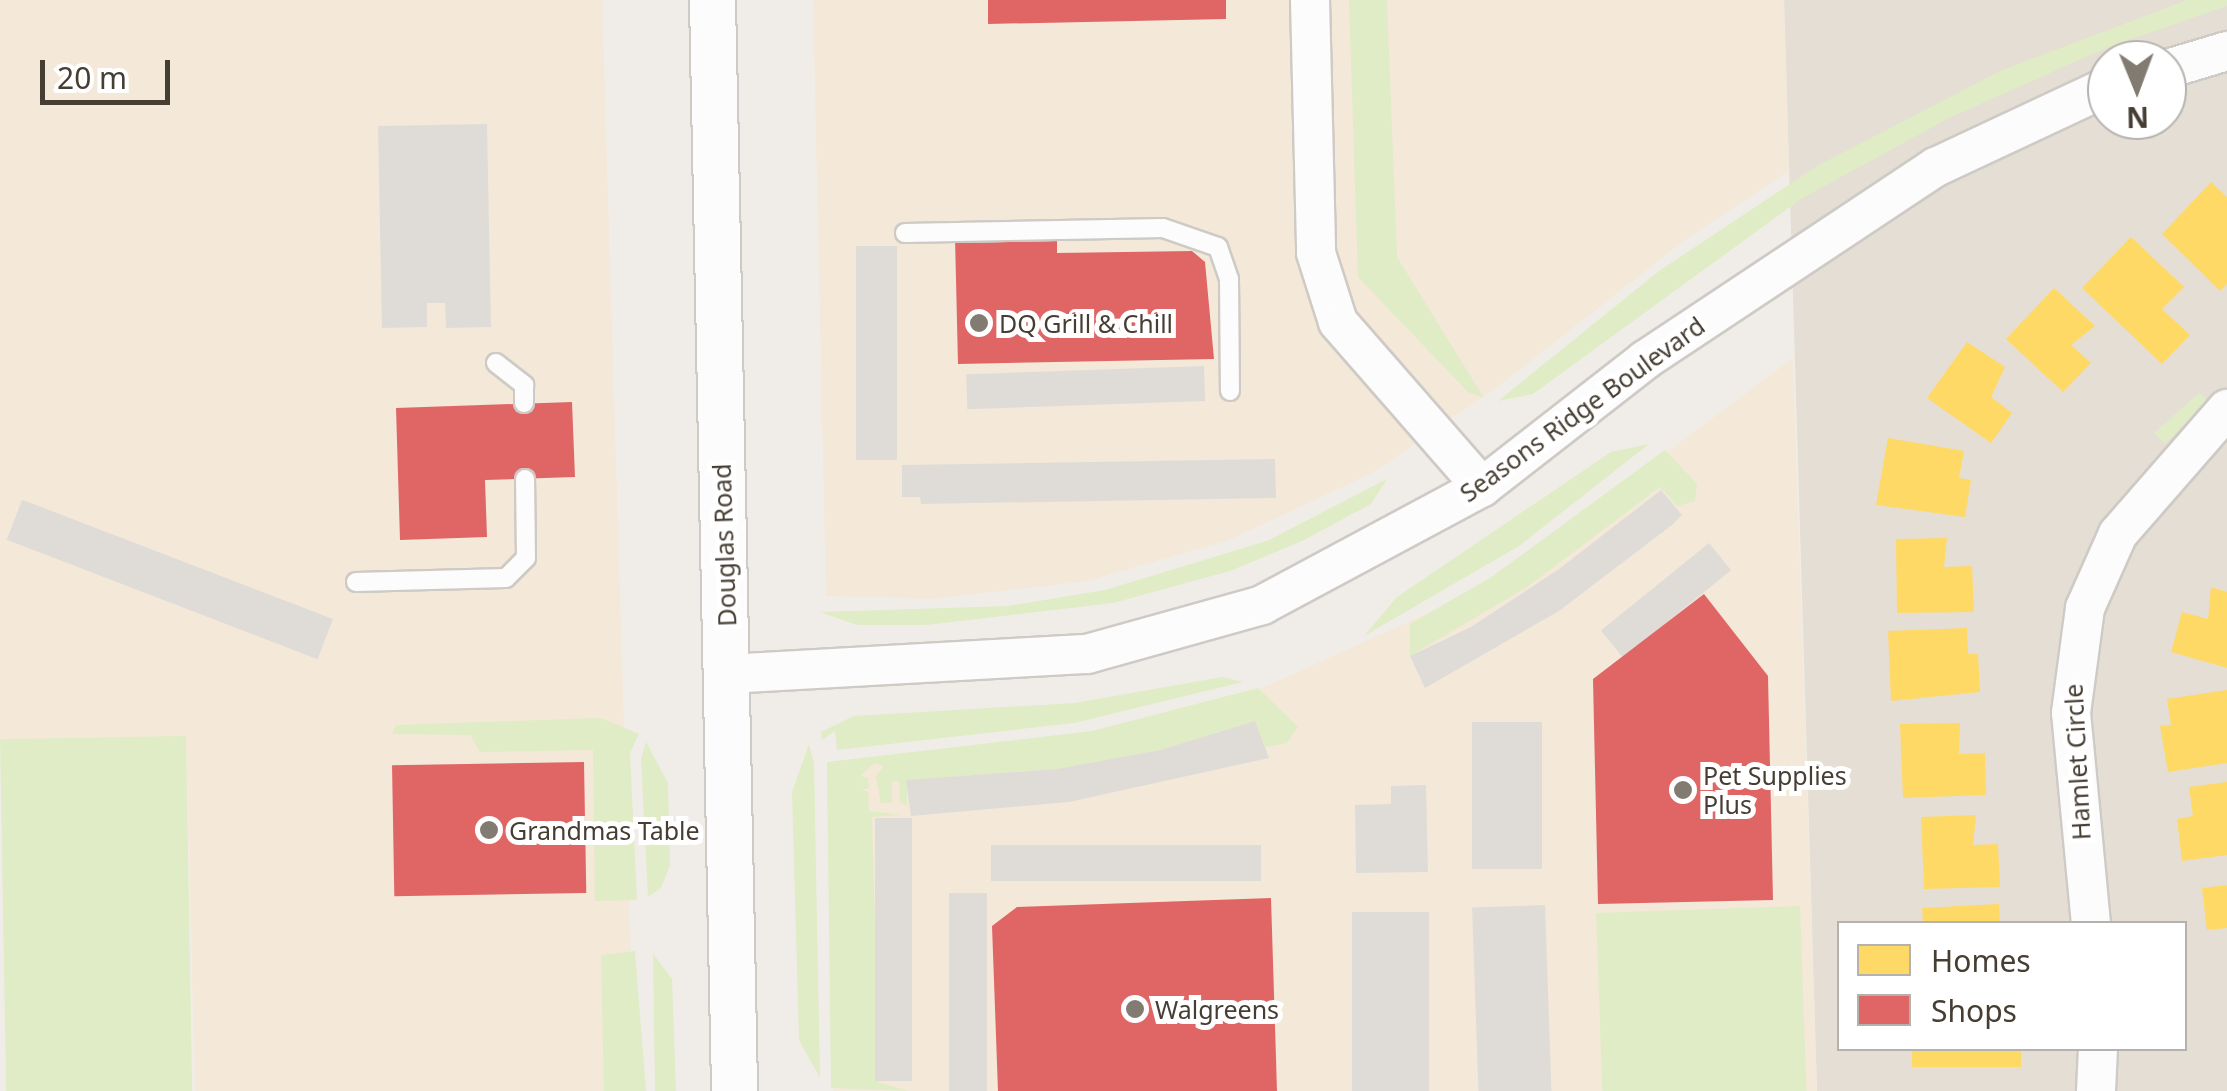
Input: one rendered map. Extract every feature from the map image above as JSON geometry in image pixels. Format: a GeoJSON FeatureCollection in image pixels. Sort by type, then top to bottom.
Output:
{"type":"FeatureCollection","features":[{"type":"Feature","properties":{"kind":"street","name":"Douglas Road"},"geometry":{"type":"LineString","coordinates":[[712,0],[734,1091]]}},
{"type":"Feature","properties":{"kind":"street"},"geometry":{"type":"LineString","coordinates":[[1310,0],[1316,253],[1338,322],[1482,486]]}},
{"type":"Feature","properties":{"kind":"street"},"geometry":{"type":"LineString","coordinates":[[2187,63],[2227,51]]}},
{"type":"Feature","properties":{"kind":"street","name":"Seasons Ridge Boulevard"},"geometry":{"type":"LineString","coordinates":[[728,674],[1086,654],[1262,606],[1482,486],[1645,360],[1936,168],[2087,96]]}},
{"type":"Feature","properties":{"kind":"street","name":"Hamlet Circle"},"geometry":{"type":"LineString","coordinates":[[2091,921],[2072,713],[2088,597],[2144,498],[2227,409]]}},
{"type":"Feature","properties":{"kind":"street"},"geometry":{"type":"LineString","coordinates":[[2096,1091],[2098,1051]]}},
{"type":"Feature","properties":{"kind":"lane"},"geometry":{"type":"LineString","coordinates":[[905,233],[1163,228],[1218,248],[1228,279],[1230,391]]}},
{"type":"Feature","properties":{"kind":"lane"},"geometry":{"type":"LineString","coordinates":[[496,363],[524,386],[524,403]]}},
{"type":"Feature","properties":{"kind":"lane"},"geometry":{"type":"LineString","coordinates":[[356,582],[506,578],[526,558],[525,479]]}},
{"type":"Feature","properties":{"kind":"shaded area"},"geometry":{"type":"Polygon","coordinates":[[[0,0],[602,0],[635,1091],[195,1091],[186,737],[0,744],[0,0]]]}},
{"type":"Feature","properties":{"kind":"shaded area"},"geometry":{"type":"Polygon","coordinates":[[[813,0],[1784,0],[1789,171],[1686,239],[1499,386],[1372,473],[1229,540],[1087,581],[931,599],[826,596],[813,0]]]}},
{"type":"Feature","properties":{"kind":"shaded area"},"geometry":{"type":"Polygon","coordinates":[[[1784,0],[2227,0],[2227,1091],[1817,1091],[1784,0]]]}},
{"type":"Feature","properties":{"kind":"shaded area"},"geometry":{"type":"Polygon","coordinates":[[[487,124],[491,327],[446,328],[445,303],[427,303],[427,327],[382,328],[378,126],[487,124]]]}},
{"type":"Feature","properties":{"kind":"shaded area"},"geometry":{"type":"Polygon","coordinates":[[[856,246],[897,246],[897,460],[856,460],[856,246]]]}},
{"type":"Feature","properties":{"kind":"shaded area"},"geometry":{"type":"Polygon","coordinates":[[[1793,358],[1817,1091],[833,1091],[827,765],[1056,741],[1251,693],[1488,586],[1793,358]]]}},
{"type":"Feature","properties":{"kind":"shaded area"},"geometry":{"type":"Polygon","coordinates":[[[1204,366],[1205,401],[967,409],[966,374],[1204,366]]]}},
{"type":"Feature","properties":{"kind":"shaded area"},"geometry":{"type":"Polygon","coordinates":[[[1275,459],[1276,498],[921,504],[920,497],[902,497],[902,465],[1275,459]]]}},
{"type":"Feature","properties":{"kind":"shaded area"},"geometry":{"type":"Polygon","coordinates":[[[1661,490],[1682,515],[1672,525],[1559,611],[1425,688],[1410,656],[1471,627],[1559,569],[1661,490]]]}},
{"type":"Feature","properties":{"kind":"shaded area"},"geometry":{"type":"Polygon","coordinates":[[[22,500],[333,619],[318,659],[7,540],[22,500]]]}},
{"type":"Feature","properties":{"kind":"shaded area"},"geometry":{"type":"Polygon","coordinates":[[[1709,543],[1731,570],[1623,658],[1601,630],[1709,543]]]}},
{"type":"Feature","properties":{"kind":"shaded area"},"geometry":{"type":"Polygon","coordinates":[[[1255,721],[1269,758],[1069,802],[911,816],[906,780],[1057,769],[1160,750],[1255,721]]]}},
{"type":"Feature","properties":{"kind":"shaded area"},"geometry":{"type":"Polygon","coordinates":[[[1472,722],[1542,722],[1542,869],[1472,869],[1472,722]]]}},
{"type":"Feature","properties":{"kind":"shaded area"},"geometry":{"type":"Polygon","coordinates":[[[1426,785],[1428,872],[1356,873],[1355,805],[1391,804],[1391,786],[1426,785]]]}},
{"type":"Feature","properties":{"kind":"shaded area"},"geometry":{"type":"Polygon","coordinates":[[[875,818],[912,818],[912,1081],[875,1081],[875,818]]]}},
{"type":"Feature","properties":{"kind":"shaded area"},"geometry":{"type":"Polygon","coordinates":[[[991,845],[1261,845],[1261,881],[991,881],[991,845]]]}},
{"type":"Feature","properties":{"kind":"shaded area"},"geometry":{"type":"Polygon","coordinates":[[[949,893],[987,893],[987,1091],[949,1091],[949,893]]]}},
{"type":"Feature","properties":{"kind":"shaded area"},"geometry":{"type":"Polygon","coordinates":[[[1545,905],[1551,1091],[1478,1091],[1472,908],[1545,905]]]}},
{"type":"Feature","properties":{"kind":"shaded area"},"geometry":{"type":"Polygon","coordinates":[[[1352,912],[1429,912],[1429,1091],[1352,1091],[1352,912]]]}},
{"type":"Feature","properties":{"kind":"green space"},"geometry":{"type":"Polygon","coordinates":[[[1349,0],[1387,0],[1397,257],[1484,398],[1468,392],[1358,277],[1349,0]]]}},
{"type":"Feature","properties":{"kind":"green space"},"geometry":{"type":"Polygon","coordinates":[[[2187,0],[2227,0],[2227,6],[2128,40],[2087,40],[2087,57],[1951,117],[1801,199],[1533,394],[1498,401],[1659,271],[1817,166],[2000,71],[2187,0]]]}},
{"type":"Feature","properties":{"kind":"green space"},"geometry":{"type":"Polygon","coordinates":[[[2199,393],[2208,401],[2165,444],[2154,433],[2199,393]]]}},
{"type":"Feature","properties":{"kind":"green space"},"geometry":{"type":"Polygon","coordinates":[[[1649,444],[1519,546],[1364,636],[1397,597],[1611,452],[1649,444]]]}},
{"type":"Feature","properties":{"kind":"green space"},"geometry":{"type":"Polygon","coordinates":[[[1665,450],[1697,484],[1695,501],[1677,506],[1660,487],[1527,587],[1410,656],[1410,624],[1490,578],[1665,450]]]}},
{"type":"Feature","properties":{"kind":"green space"},"geometry":{"type":"Polygon","coordinates":[[[1387,479],[1371,504],[1302,541],[1230,571],[1113,603],[926,625],[857,625],[820,612],[1008,606],[1105,590],[1267,541],[1387,479]]]}},
{"type":"Feature","properties":{"kind":"green space"},"geometry":{"type":"Polygon","coordinates":[[[1222,677],[1243,682],[1074,723],[837,750],[835,731],[822,740],[821,732],[854,716],[1075,703],[1222,677]]]}},
{"type":"Feature","properties":{"kind":"green space"},"geometry":{"type":"Polygon","coordinates":[[[1258,688],[1298,727],[1287,743],[1265,747],[1255,721],[1160,750],[1057,769],[907,780],[907,806],[900,802],[899,781],[892,782],[892,802],[881,803],[876,776],[884,766],[874,763],[860,776],[868,778],[869,787],[861,791],[868,791],[869,811],[901,815],[872,817],[879,1083],[909,1091],[831,1088],[827,762],[1092,731],[1258,688]]]}},
{"type":"Feature","properties":{"kind":"green space"},"geometry":{"type":"Polygon","coordinates":[[[601,718],[639,734],[630,753],[637,900],[595,901],[593,750],[480,752],[470,735],[392,734],[396,725],[601,718]]]}},
{"type":"Feature","properties":{"kind":"green space"},"geometry":{"type":"Polygon","coordinates":[[[186,736],[192,1091],[6,1091],[0,739],[186,736]]]}},
{"type":"Feature","properties":{"kind":"green space"},"geometry":{"type":"Polygon","coordinates":[[[646,742],[668,783],[670,865],[661,888],[648,897],[641,759],[646,742]]]}},
{"type":"Feature","properties":{"kind":"green space"},"geometry":{"type":"Polygon","coordinates":[[[809,744],[814,763],[820,1078],[799,1040],[792,792],[809,744]]]}},
{"type":"Feature","properties":{"kind":"green space"},"geometry":{"type":"Polygon","coordinates":[[[1800,906],[1806,1091],[1602,1091],[1596,913],[1800,906]]]}},
{"type":"Feature","properties":{"kind":"green space"},"geometry":{"type":"Polygon","coordinates":[[[635,951],[646,1091],[604,1091],[601,955],[635,951]]]}},
{"type":"Feature","properties":{"kind":"green space"},"geometry":{"type":"Polygon","coordinates":[[[653,954],[672,979],[676,1091],[655,1091],[653,954]]]}},
{"type":"Feature","properties":{"kind":"building: Homes"},"geometry":{"type":"Polygon","coordinates":[[[2211,182],[2227,197],[2227,284],[2220,291],[2162,234],[2211,182]]]}},
{"type":"Feature","properties":{"kind":"building: Homes"},"geometry":{"type":"Polygon","coordinates":[[[2131,237],[2184,287],[2162,309],[2190,335],[2162,364],[2082,288],[2131,237]]]}},
{"type":"Feature","properties":{"kind":"building: Homes"},"geometry":{"type":"Polygon","coordinates":[[[2054,288],[2095,326],[2071,345],[2091,363],[2063,392],[2006,339],[2054,288]]]}},
{"type":"Feature","properties":{"kind":"building: Homes"},"geometry":{"type":"Polygon","coordinates":[[[1967,342],[2005,367],[1991,397],[2012,413],[1991,443],[1927,398],[1967,342]]]}},
{"type":"Feature","properties":{"kind":"building: Homes"},"geometry":{"type":"Polygon","coordinates":[[[1888,438],[1964,451],[1959,478],[1971,480],[1965,517],[1876,505],[1888,438]]]}},
{"type":"Feature","properties":{"kind":"building: Homes"},"geometry":{"type":"Polygon","coordinates":[[[1947,538],[1944,567],[1972,566],[1974,612],[1897,613],[1896,539],[1947,538]]]}},
{"type":"Feature","properties":{"kind":"building: Homes"},"geometry":{"type":"Polygon","coordinates":[[[2211,587],[2227,592],[2227,668],[2171,652],[2182,612],[2208,619],[2211,587]]]}},
{"type":"Feature","properties":{"kind":"building: Homes"},"geometry":{"type":"Polygon","coordinates":[[[1967,628],[1968,654],[1978,654],[1980,692],[1891,701],[1888,631],[1967,628]]]}},
{"type":"Feature","properties":{"kind":"building: Homes"},"geometry":{"type":"Polygon","coordinates":[[[2227,690],[2227,763],[2168,772],[2160,726],[2171,725],[2167,699],[2227,690]]]}},
{"type":"Feature","properties":{"kind":"building: Homes"},"geometry":{"type":"Polygon","coordinates":[[[1960,723],[1959,754],[1985,753],[1986,795],[1903,798],[1900,724],[1960,723]]]}},
{"type":"Feature","properties":{"kind":"building: Homes"},"geometry":{"type":"Polygon","coordinates":[[[2227,782],[2227,855],[2182,861],[2177,819],[2193,816],[2189,787],[2227,782]]]}},
{"type":"Feature","properties":{"kind":"building: Homes"},"geometry":{"type":"Polygon","coordinates":[[[1976,815],[1973,845],[1998,844],[2000,887],[1924,889],[1921,817],[1976,815]]]}},
{"type":"Feature","properties":{"kind":"building: Homes"},"geometry":{"type":"Polygon","coordinates":[[[2227,885],[2227,928],[2207,930],[2202,888],[2227,885]]]}},
{"type":"Feature","properties":{"kind":"building: Homes"},"geometry":{"type":"Polygon","coordinates":[[[1999,904],[2000,921],[1923,921],[1922,908],[1999,904]]]}},
{"type":"Feature","properties":{"kind":"building: Homes"},"geometry":{"type":"Polygon","coordinates":[[[1912,1051],[2021,1051],[2021,1067],[1912,1067],[1912,1051]]]}},
{"type":"Feature","properties":{"kind":"building: Shops"},"geometry":{"type":"Polygon","coordinates":[[[988,0],[1226,0],[1226,19],[988,24],[988,0]]]}},
{"type":"Feature","properties":{"kind":"building: Shops"},"geometry":{"type":"Polygon","coordinates":[[[1057,236],[1057,253],[1192,251],[1205,262],[1214,359],[958,364],[955,238],[1057,236]]]}},
{"type":"Feature","properties":{"kind":"building: Shops"},"geometry":{"type":"Polygon","coordinates":[[[572,402],[575,477],[485,480],[487,537],[400,540],[396,408],[572,402]]]}},
{"type":"Feature","properties":{"kind":"building: Shops","name":"Pet Supplies Plus"},"geometry":{"type":"Polygon","coordinates":[[[1704,594],[1768,676],[1773,900],[1598,904],[1593,679],[1704,594]]]}},
{"type":"Feature","properties":{"kind":"building: Shops","name":"Grandmas Table"},"geometry":{"type":"Polygon","coordinates":[[[584,762],[586,893],[394,896],[392,765],[584,762]]]}},
{"type":"Feature","properties":{"kind":"building: Shops","name":"Walgreens"},"geometry":{"type":"Polygon","coordinates":[[[1271,898],[1277,1091],[998,1091],[992,926],[1017,907],[1271,898]]]}},
{"type":"Feature","properties":{"kind":"place","name":"DQ Grill & Chill"},"geometry":{"type":"Point","coordinates":[979,323]}},
{"type":"Feature","properties":{"kind":"place","name":"Pet Supplies Plus"},"geometry":{"type":"Point","coordinates":[1683,790]}},
{"type":"Feature","properties":{"kind":"place","name":"Grandmas Table"},"geometry":{"type":"Point","coordinates":[489,830]}},
{"type":"Feature","properties":{"kind":"place","name":"Walgreens"},"geometry":{"type":"Point","coordinates":[1135,1009]}}]}
